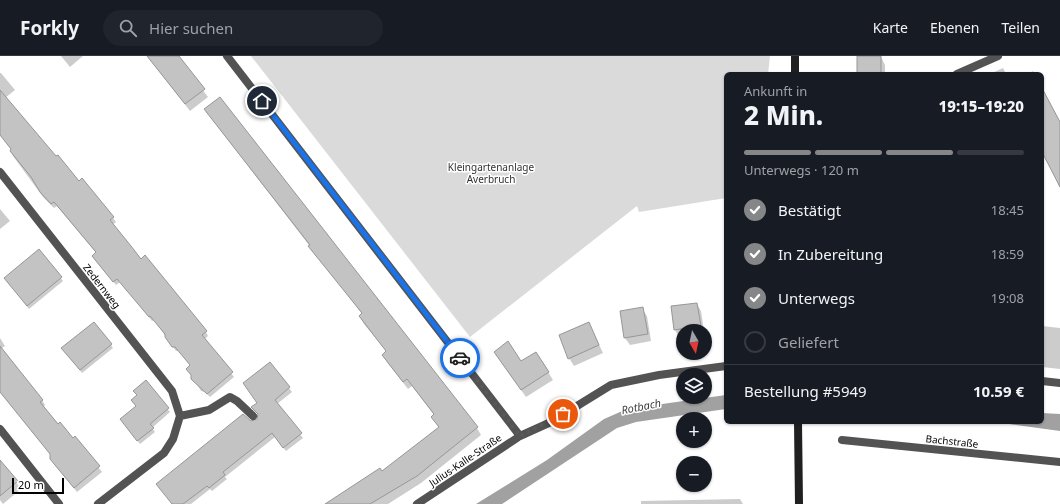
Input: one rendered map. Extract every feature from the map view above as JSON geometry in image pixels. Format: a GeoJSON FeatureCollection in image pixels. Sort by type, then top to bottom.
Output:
{"type":"FeatureCollection","features":[{"type":"Feature","properties":{"kind":"main road"},"geometry":{"type":"LineString","coordinates":[[795,56],[795,72]]}},
{"type":"Feature","properties":{"kind":"main road"},"geometry":{"type":"LineString","coordinates":[[798,424],[799,504]]}},
{"type":"Feature","properties":{"kind":"street"},"geometry":{"type":"LineString","coordinates":[[227,56],[520,436]]}},
{"type":"Feature","properties":{"kind":"street"},"geometry":{"type":"LineString","coordinates":[[962,72],[998,56]]}},
{"type":"Feature","properties":{"kind":"street","name":"Zedernweg"},"geometry":{"type":"LineString","coordinates":[[0,172],[172,390],[180,416]]}},
{"type":"Feature","properties":{"kind":"street","name":"Julius-Kalle-Straße"},"geometry":{"type":"LineString","coordinates":[[417,504],[520,436],[551,422],[612,385],[659,375],[724,366]]}},
{"type":"Feature","properties":{"kind":"street"},"geometry":{"type":"LineString","coordinates":[[1044,381],[1060,382]]}},
{"type":"Feature","properties":{"kind":"street"},"geometry":{"type":"LineString","coordinates":[[98,504],[164,453],[173,439],[180,416],[209,410],[230,397],[237,401],[253,416]]}},
{"type":"Feature","properties":{"kind":"street"},"geometry":{"type":"LineString","coordinates":[[0,429],[59,504]]}},
{"type":"Feature","properties":{"kind":"street","name":"Bachstraße"},"geometry":{"type":"LineString","coordinates":[[842,440],[1060,462]]}},
{"type":"Feature","properties":{"kind":"green space","name":"Kleingartenanlage Averbruch"},"geometry":{"type":"Polygon","coordinates":[[[251,56],[770,56],[768,72],[724,72],[724,198],[639,212],[637,206],[470,337],[251,56]]]}},
{"type":"Feature","properties":{"kind":"shaded area"},"geometry":{"type":"Polygon","coordinates":[[[724,395],[724,409],[705,412],[676,412],[676,416],[636,422],[617,428],[502,504],[476,504],[547,460],[604,419],[627,409],[676,402],[676,404],[712,404],[712,397],[724,395]]]}},
{"type":"Feature","properties":{"kind":"shaded area"},"geometry":{"type":"Polygon","coordinates":[[[1044,413],[1060,414],[1060,431],[1009,424],[1044,424],[1044,413]]]}},
{"type":"Feature","properties":{"kind":"building"},"geometry":{"type":"Polygon","coordinates":[[[147,56],[179,56],[205,89],[185,104],[147,56]]]}},
{"type":"Feature","properties":{"kind":"building"},"geometry":{"type":"Polygon","coordinates":[[[857,56],[881,56],[881,72],[857,72],[857,56]]]}},
{"type":"Feature","properties":{"kind":"building"},"geometry":{"type":"Polygon","coordinates":[[[0,90],[79,181],[82,178],[114,217],[110,220],[141,259],[145,255],[207,331],[202,335],[233,372],[207,394],[191,379],[191,375],[186,369],[190,365],[175,347],[172,347],[165,337],[165,334],[117,279],[113,282],[92,256],[96,252],[54,202],[51,204],[40,192],[31,177],[10,151],[11,149],[0,135],[0,90]]]}},
{"type":"Feature","properties":{"kind":"building"},"geometry":{"type":"Polygon","coordinates":[[[1044,92],[1060,122],[1060,187],[1044,156],[1044,92]]]}},
{"type":"Feature","properties":{"kind":"building"},"geometry":{"type":"Polygon","coordinates":[[[220,97],[478,427],[417,476],[370,504],[325,504],[380,468],[382,471],[439,427],[431,417],[434,414],[407,379],[403,382],[382,355],[386,351],[359,316],[362,313],[308,246],[310,245],[204,109],[220,97]]]}},
{"type":"Feature","properties":{"kind":"building"},"geometry":{"type":"Polygon","coordinates":[[[39,249],[62,277],[27,306],[4,278],[39,249]]]}},
{"type":"Feature","properties":{"kind":"building"},"geometry":{"type":"Polygon","coordinates":[[[697,303],[701,324],[676,324],[676,330],[674,330],[671,306],[697,303]]]}},
{"type":"Feature","properties":{"kind":"building"},"geometry":{"type":"Polygon","coordinates":[[[643,307],[648,334],[624,338],[620,311],[643,307]]]}},
{"type":"Feature","properties":{"kind":"building"},"geometry":{"type":"Polygon","coordinates":[[[94,322],[112,344],[80,370],[61,348],[94,322]]]}},
{"type":"Feature","properties":{"kind":"building"},"geometry":{"type":"Polygon","coordinates":[[[589,322],[599,345],[568,359],[559,335],[589,322]]]}},
{"type":"Feature","properties":{"kind":"building"},"geometry":{"type":"Polygon","coordinates":[[[508,341],[521,361],[536,352],[549,372],[521,390],[494,352],[508,341]]]}},
{"type":"Feature","properties":{"kind":"building"},"geometry":{"type":"Polygon","coordinates":[[[0,346],[43,400],[40,402],[58,424],[60,422],[73,438],[75,436],[100,466],[74,488],[50,459],[50,454],[0,392],[0,346]]]}},
{"type":"Feature","properties":{"kind":"building"},"geometry":{"type":"Polygon","coordinates":[[[270,362],[290,387],[275,400],[302,433],[283,448],[272,433],[223,472],[225,475],[209,488],[207,486],[183,504],[172,504],[156,484],[243,414],[251,421],[257,419],[258,414],[251,407],[257,403],[243,383],[270,362]]]}},
{"type":"Feature","properties":{"kind":"building"},"geometry":{"type":"Polygon","coordinates":[[[146,380],[169,408],[150,424],[154,428],[137,441],[120,419],[136,406],[131,400],[137,395],[133,391],[146,380]]]}},
{"type":"Feature","properties":{"kind":"building"},"geometry":{"type":"Polygon","coordinates":[[[0,460],[18,481],[0,496],[0,460]]]}},
{"type":"Feature","properties":{"kind":"way so far"},"geometry":{"type":"LineString","coordinates":[[460,358],[520,436],[551,422],[563,414]]}},
{"type":"Feature","properties":{"kind":"route"},"geometry":{"type":"LineString","coordinates":[[262,101],[460,358]]}},
{"type":"Feature","properties":{"kind":"water label","name":"Rotbach"},"geometry":{"type":"Point","coordinates":[641,406]}}]}
